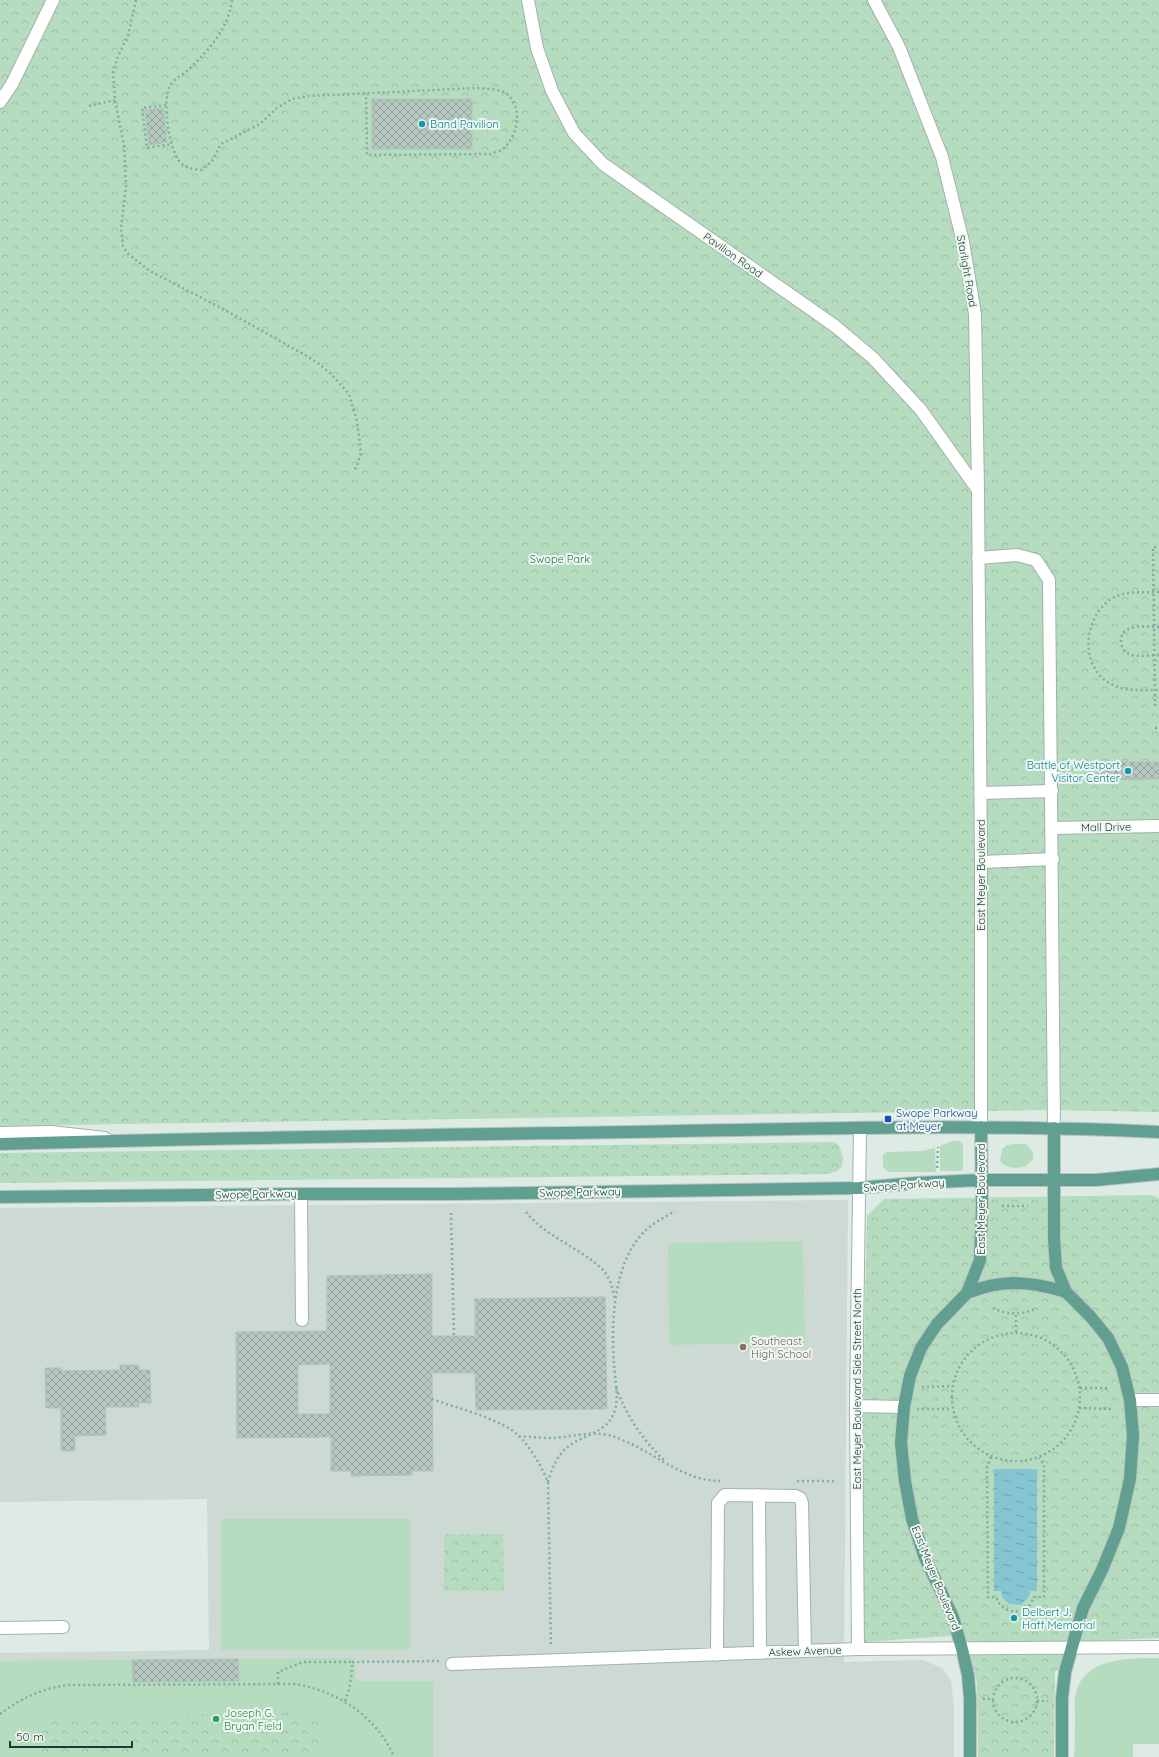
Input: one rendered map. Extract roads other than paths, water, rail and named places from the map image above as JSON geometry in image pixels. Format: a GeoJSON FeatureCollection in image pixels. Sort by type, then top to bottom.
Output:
{"type":"FeatureCollection","features":[{"type":"Feature","properties":{"kind":"main road"},"geometry":{"type":"LineString","coordinates":[[0,1144],[126,1140],[860,1128],[980,1127],[1159,1132]]}},
{"type":"Feature","properties":{"kind":"main road","name":"East Meyer Boulevard"},"geometry":{"type":"LineString","coordinates":[[970,1757],[970,1699],[968,1675],[954,1617],[925,1558],[912,1519],[905,1481],[901,1443],[904,1406],[910,1376],[921,1348],[937,1324],[968,1293],[980,1260],[980,1127]]}},
{"type":"Feature","properties":{"kind":"main road"},"geometry":{"type":"LineString","coordinates":[[1054,1128],[1054,1238],[1056,1268],[1066,1292],[1090,1316],[1108,1338],[1122,1367],[1130,1400],[1133,1435],[1129,1486],[1119,1528],[1102,1570],[1083,1608],[1065,1672],[1062,1698],[1062,1757]]}},
{"type":"Feature","properties":{"kind":"main road","name":"Swope Parkway"},"geometry":{"type":"LineString","coordinates":[[0,1197],[450,1194],[859,1188],[916,1183],[981,1180],[1096,1180],[1159,1174]]}},
{"type":"Feature","properties":{"kind":"main road"},"geometry":{"type":"LineString","coordinates":[[968,1293],[986,1286],[1004,1283],[1030,1283],[1066,1292]]}},
{"type":"Feature","properties":{"kind":"street"},"geometry":{"type":"LineString","coordinates":[[0,102],[12,84],[53,0]]}},
{"type":"Feature","properties":{"kind":"street","name":"Pavilion Road"},"geometry":{"type":"LineString","coordinates":[[528,0],[537,48],[552,91],[574,133],[603,164],[834,326],[873,358],[921,410],[978,490]]}},
{"type":"Feature","properties":{"kind":"street","name":"Starlight Road"},"geometry":{"type":"LineString","coordinates":[[874,0],[899,47],[942,157],[964,242],[975,314],[978,558]]}},
{"type":"Feature","properties":{"kind":"street"},"geometry":{"type":"LineString","coordinates":[[978,558],[1017,555],[1036,560],[1049,580],[1053,859],[1054,1128]]}},
{"type":"Feature","properties":{"kind":"street","name":"East Meyer Boulevard"},"geometry":{"type":"LineString","coordinates":[[978,558],[981,862],[980,1127]]}},
{"type":"Feature","properties":{"kind":"street"},"geometry":{"type":"LineString","coordinates":[[980,793],[1052,791]]}},
{"type":"Feature","properties":{"kind":"street","name":"Mall Drive"},"geometry":{"type":"LineString","coordinates":[[1052,828],[1159,826]]}},
{"type":"Feature","properties":{"kind":"street"},"geometry":{"type":"LineString","coordinates":[[981,862],[1053,859]]}},
{"type":"Feature","properties":{"kind":"street","name":"East Meyer Boulevard Side Street North"},"geometry":{"type":"LineString","coordinates":[[858,1650],[856,1406],[860,1128]]}},
{"type":"Feature","properties":{"kind":"street"},"geometry":{"type":"LineString","coordinates":[[0,1132],[73,1134],[126,1140]]}},
{"type":"Feature","properties":{"kind":"street"},"geometry":{"type":"LineString","coordinates":[[301,1194],[302,1320]]}},
{"type":"Feature","properties":{"kind":"street"},"geometry":{"type":"LineString","coordinates":[[1130,1400],[1159,1400]]}},
{"type":"Feature","properties":{"kind":"street"},"geometry":{"type":"LineString","coordinates":[[856,1406],[904,1406]]}},
{"type":"Feature","properties":{"kind":"street"},"geometry":{"type":"LineString","coordinates":[[717,1654],[718,1503],[725,1495],[796,1496],[800,1498],[802,1503],[805,1651]]}},
{"type":"Feature","properties":{"kind":"street"},"geometry":{"type":"LineString","coordinates":[[759,1496],[760,1653]]}},
{"type":"Feature","properties":{"kind":"street"},"geometry":{"type":"LineString","coordinates":[[0,1628],[63,1627]]}},
{"type":"Feature","properties":{"kind":"street","name":"Askew Avenue"},"geometry":{"type":"LineString","coordinates":[[446,1662],[805,1651],[1159,1647]]}},
{"type":"Feature","properties":{"kind":"water"},"geometry":{"type":"Polygon","coordinates":[[[994,1469],[1037,1469],[1037,1591],[1030,1591],[1029,1597],[1021,1605],[1009,1604],[1002,1597],[1001,1591],[994,1591],[994,1469]]]}},
{"type":"Feature","properties":{"kind":"place","name":"Band Pavilion"},"geometry":{"type":"Point","coordinates":[422,124]}},
{"type":"Feature","properties":{"kind":"place","name":"Battle of Westport Visitor Center"},"geometry":{"type":"Point","coordinates":[1128,771]}},
{"type":"Feature","properties":{"kind":"place","name":"Swope Parkway at Meyer"},"geometry":{"type":"Point","coordinates":[888,1119]}},
{"type":"Feature","properties":{"kind":"place","name":"Southeast High School"},"geometry":{"type":"Point","coordinates":[743,1347]}},
{"type":"Feature","properties":{"kind":"place","name":"Delbert J. Haff Memorial"},"geometry":{"type":"Point","coordinates":[1014,1618]}},
{"type":"Feature","properties":{"kind":"place","name":"Joseph G. Bryan Field"},"geometry":{"type":"Point","coordinates":[216,1719]}},
{"type":"Feature","properties":{"kind":"park label","name":"Swope Park"},"geometry":{"type":"Point","coordinates":[560,559]}}]}
